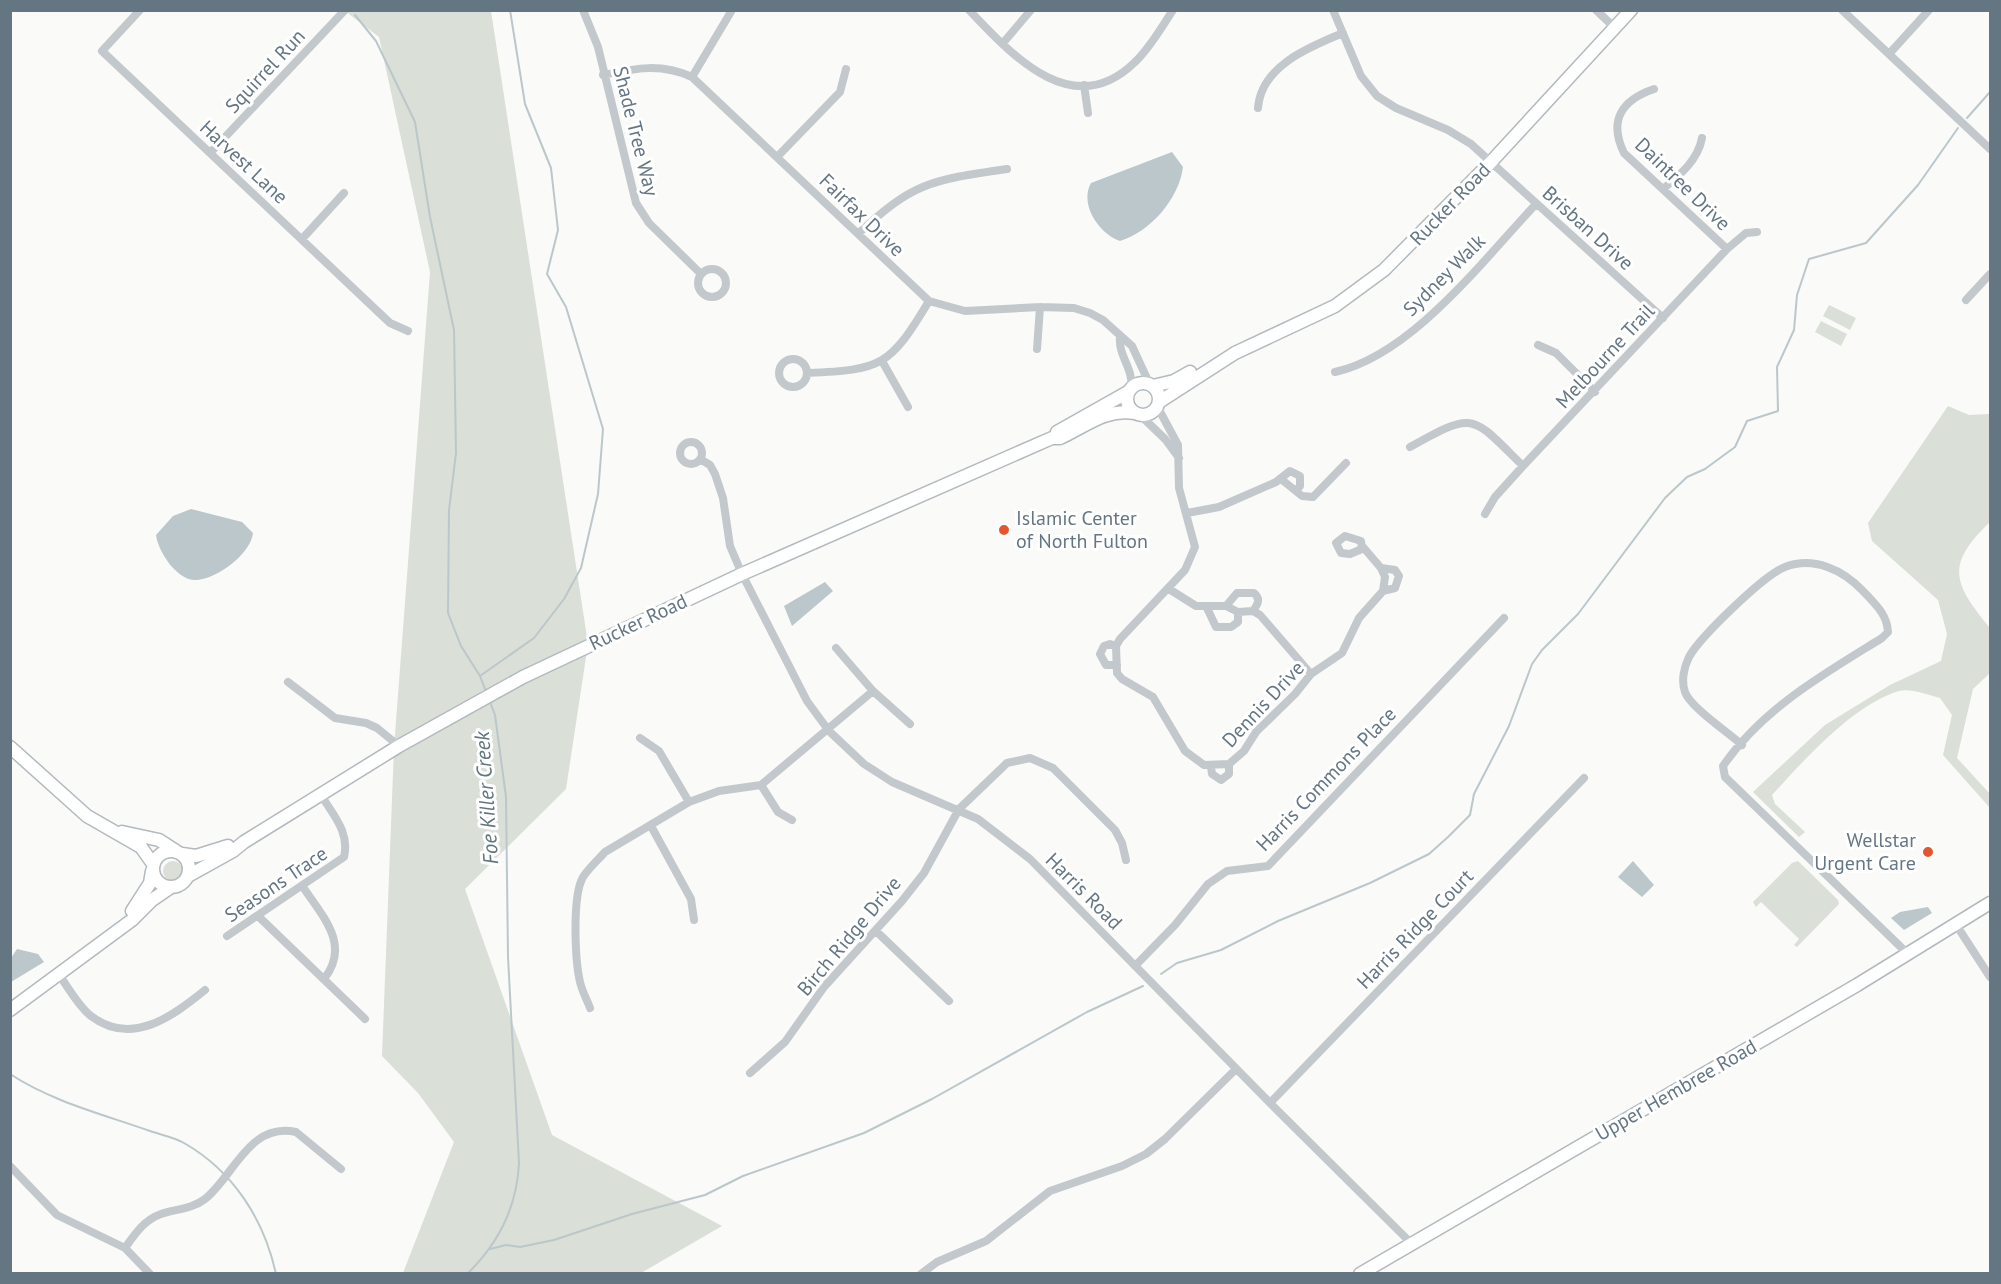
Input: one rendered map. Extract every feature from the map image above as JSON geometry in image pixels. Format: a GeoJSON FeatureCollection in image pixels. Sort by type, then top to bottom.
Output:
{"type":"FeatureCollection","features":[{"type":"Feature","properties":{"kind":"main road","name":"Rucker Road"},"geometry":{"type":"LineString","coordinates":[[1158,404],[1235,353],[1335,306],[1368,284],[1401,255],[1491,162],[1631,10]]}},
{"type":"Feature","properties":{"kind":"main road","name":"Rucker Road"},"geometry":{"type":"LineString","coordinates":[[1151,386],[1174,381],[1216,358],[1235,353]]}},
{"type":"Feature","properties":{"kind":"main road"},"geometry":{"type":"LineString","coordinates":[[1138,384],[1151,386],[1158,394],[1158,404],[1152,412],[1138,414],[1127,404],[1130,390],[1138,384]]}},
{"type":"Feature","properties":{"kind":"main road","name":"Rucker Road"},"geometry":{"type":"LineString","coordinates":[[1052,438],[1058,430],[1130,390]]}},
{"type":"Feature","properties":{"kind":"main road","name":"Rucker Road"},"geometry":{"type":"LineString","coordinates":[[188,876],[399,746],[498,690],[585,646],[742,574],[1052,438],[1065,436],[1106,414],[1121,411],[1138,414]]}},
{"type":"Feature","properties":{"kind":"main road"},"geometry":{"type":"LineString","coordinates":[[10,747],[87,816],[141,847],[153,867],[156,880],[171,887]]}},
{"type":"Feature","properties":{"kind":"main road"},"geometry":{"type":"LineString","coordinates":[[10,1010],[59,975],[171,887],[183,883],[188,876],[189,866],[179,853],[159,840],[117,832]]}},
{"type":"Feature","properties":{"kind":"main road","name":"Rucker Road"},"geometry":{"type":"LineString","coordinates":[[179,853],[202,855],[244,842]]}},
{"type":"Feature","properties":{"kind":"main road"},"geometry":{"type":"LineString","coordinates":[[118,928],[140,902],[150,883],[153,867],[160,854],[179,853]]}},
{"type":"Feature","properties":{"kind":"main road","name":"Upper Hembree Road"},"geometry":{"type":"LineString","coordinates":[[1360,1274],[1990,903]]}},
{"type":"Feature","properties":{"kind":"street","name":"Harvest Lane"},"geometry":{"type":"LineString","coordinates":[[140,10],[102,51],[390,323],[408,331]]}},
{"type":"Feature","properties":{"kind":"street","name":"Squirrel Run"},"geometry":{"type":"LineString","coordinates":[[210,153],[345,10]]}},
{"type":"Feature","properties":{"kind":"street","name":"Shade Tree Way"},"geometry":{"type":"LineString","coordinates":[[583,10],[598,47],[636,203],[649,223],[701,274]]}},
{"type":"Feature","properties":{"kind":"street"},"geometry":{"type":"LineString","coordinates":[[692,76],[732,10]]}},
{"type":"Feature","properties":{"kind":"street"},"geometry":{"type":"LineString","coordinates":[[969,10],[1041,76],[1062,84],[1084,86],[1112,78],[1135,62],[1173,10]]}},
{"type":"Feature","properties":{"kind":"street"},"geometry":{"type":"LineString","coordinates":[[1003,43],[1031,10]]}},
{"type":"Feature","properties":{"kind":"street","name":"Brisban Drive"},"geometry":{"type":"LineString","coordinates":[[1332,10],[1362,76],[1377,96],[1396,108],[1448,130],[1471,144],[1663,318]]}},
{"type":"Feature","properties":{"kind":"street"},"geometry":{"type":"LineString","coordinates":[[1596,10],[1615,28]]}},
{"type":"Feature","properties":{"kind":"street"},"geometry":{"type":"LineString","coordinates":[[1842,10],[1990,149]]}},
{"type":"Feature","properties":{"kind":"street"},"geometry":{"type":"LineString","coordinates":[[1889,54],[1929,10]]}},
{"type":"Feature","properties":{"kind":"street"},"geometry":{"type":"LineString","coordinates":[[1258,108],[1259,99],[1265,87],[1286,62],[1308,47],[1343,33]]}},
{"type":"Feature","properties":{"kind":"street","name":"Fairfax Drive"},"geometry":{"type":"LineString","coordinates":[[603,75],[654,66],[674,69],[692,76],[929,301],[965,311],[1040,307],[1074,308],[1090,313],[1103,320],[1131,346],[1151,386]]}},
{"type":"Feature","properties":{"kind":"street"},"geometry":{"type":"LineString","coordinates":[[778,156],[840,92],[846,69]]}},
{"type":"Feature","properties":{"kind":"street"},"geometry":{"type":"LineString","coordinates":[[1084,86],[1088,113]]}},
{"type":"Feature","properties":{"kind":"street","name":"Daintree Drive"},"geometry":{"type":"LineString","coordinates":[[1654,89],[1636,95],[1621,111],[1616,126],[1617,140],[1623,153],[1727,249]]}},
{"type":"Feature","properties":{"kind":"street"},"geometry":{"type":"LineString","coordinates":[[1663,189],[1678,177],[1700,151],[1702,138]]}},
{"type":"Feature","properties":{"kind":"street"},"geometry":{"type":"LineString","coordinates":[[858,234],[890,204],[919,187],[945,178],[1007,169]]}},
{"type":"Feature","properties":{"kind":"street"},"geometry":{"type":"LineString","coordinates":[[302,239],[344,194]]}},
{"type":"Feature","properties":{"kind":"street","name":"Sydney Walk"},"geometry":{"type":"LineString","coordinates":[[1335,372],[1353,368],[1422,325],[1536,204]]}},
{"type":"Feature","properties":{"kind":"street","name":"Melbourne Trail"},"geometry":{"type":"LineString","coordinates":[[1485,514],[1495,497],[1523,466],[1727,249],[1746,233],[1756,232]]}},
{"type":"Feature","properties":{"kind":"street"},"geometry":{"type":"LineString","coordinates":[[1966,300],[1990,274]]}},
{"type":"Feature","properties":{"kind":"street"},"geometry":{"type":"LineString","coordinates":[[807,373],[854,371],[882,362],[904,342],[929,301]]}},
{"type":"Feature","properties":{"kind":"street"},"geometry":{"type":"LineString","coordinates":[[1037,349],[1040,307]]}},
{"type":"Feature","properties":{"kind":"street"},"geometry":{"type":"LineString","coordinates":[[1120,337],[1119,348],[1131,374],[1130,390]]}},
{"type":"Feature","properties":{"kind":"street"},"geometry":{"type":"LineString","coordinates":[[1538,345],[1556,353],[1595,392]]}},
{"type":"Feature","properties":{"kind":"street"},"geometry":{"type":"LineString","coordinates":[[882,362],[908,407]]}},
{"type":"Feature","properties":{"kind":"street"},"geometry":{"type":"LineString","coordinates":[[1117,664],[1116,646],[1185,570],[1194,548],[1179,488],[1179,458],[1176,439],[1168,429],[1158,404]]}},
{"type":"Feature","properties":{"kind":"street"},"geometry":{"type":"LineString","coordinates":[[1138,414],[1165,439],[1179,458]]}},
{"type":"Feature","properties":{"kind":"street"},"geometry":{"type":"LineString","coordinates":[[1410,447],[1448,426],[1461,422],[1474,423],[1486,430],[1523,466]]}},
{"type":"Feature","properties":{"kind":"street","name":"Harris Road"},"geometry":{"type":"LineString","coordinates":[[700,459],[710,465],[715,474],[723,498],[730,546],[742,574],[807,700],[829,731],[864,764],[892,782],[921,796],[959,809],[997,831],[1030,859],[1236,1069],[1413,1244]]}},
{"type":"Feature","properties":{"kind":"street"},"geometry":{"type":"LineString","coordinates":[[1281,478],[1302,496],[1312,497],[1346,463]]}},
{"type":"Feature","properties":{"kind":"street"},"geometry":{"type":"LineString","coordinates":[[1187,513],[1219,507],[1281,478],[1287,471],[1295,471],[1302,480],[1296,491]]}},
{"type":"Feature","properties":{"kind":"street"},"geometry":{"type":"LineString","coordinates":[[1363,547],[1381,568],[1385,577],[1383,591]]}},
{"type":"Feature","properties":{"kind":"street"},"geometry":{"type":"LineString","coordinates":[[1742,745],[1685,693],[1683,679],[1690,655],[1747,593],[1769,576],[1786,567],[1813,564],[1836,569],[1851,578],[1880,609],[1887,621],[1888,632],[1791,695],[1723,766],[1725,777],[1907,953]]}},
{"type":"Feature","properties":{"kind":"street","name":"Dennis Drive"},"geometry":{"type":"LineString","coordinates":[[1116,646],[1110,644],[1104,646],[1100,654],[1106,665],[1117,664],[1117,673],[1122,679],[1154,697],[1185,751],[1198,762],[1211,767],[1229,764],[1244,751],[1256,732],[1295,694],[1311,674],[1341,652],[1359,618],[1383,591],[1395,588],[1399,580],[1395,570],[1381,568]]}},
{"type":"Feature","properties":{"kind":"street"},"geometry":{"type":"LineString","coordinates":[[1168,589],[1188,602],[1207,608],[1226,606],[1238,612],[1253,611],[1267,621],[1289,651],[1311,674]]}},
{"type":"Feature","properties":{"kind":"street"},"geometry":{"type":"LineString","coordinates":[[1226,606],[1238,593],[1248,591],[1254,593],[1258,598],[1253,611]]}},
{"type":"Feature","properties":{"kind":"street"},"geometry":{"type":"LineString","coordinates":[[1207,608],[1216,627],[1225,628],[1238,622],[1238,612]]}},
{"type":"Feature","properties":{"kind":"street","name":"Harris Commons Place"},"geometry":{"type":"LineString","coordinates":[[1135,966],[1175,925],[1208,884],[1227,871],[1268,866],[1504,618]]}},
{"type":"Feature","properties":{"kind":"street"},"geometry":{"type":"LineString","coordinates":[[836,648],[873,691],[910,724]]}},
{"type":"Feature","properties":{"kind":"street"},"geometry":{"type":"LineString","coordinates":[[288,682],[329,715],[366,723],[377,728],[399,746]]}},
{"type":"Feature","properties":{"kind":"street"},"geometry":{"type":"LineString","coordinates":[[590,1008],[580,983],[576,953],[576,902],[583,878],[605,852],[689,802],[719,791],[760,785],[829,731],[873,691]]}},
{"type":"Feature","properties":{"kind":"street"},"geometry":{"type":"LineString","coordinates":[[640,738],[659,751],[689,802]]}},
{"type":"Feature","properties":{"kind":"street","name":"Birch Ridge Drive"},"geometry":{"type":"LineString","coordinates":[[750,1073],[785,1042],[824,987],[876,931],[924,873],[959,809],[1006,763],[1022,759],[1038,760],[1053,768],[1115,830],[1122,843],[1126,860]]}},
{"type":"Feature","properties":{"kind":"street"},"geometry":{"type":"LineString","coordinates":[[1211,767],[1212,774],[1221,780],[1229,774],[1229,764]]}},
{"type":"Feature","properties":{"kind":"street","name":"Harris Ridge Court"},"geometry":{"type":"LineString","coordinates":[[1270,1103],[1584,778]]}},
{"type":"Feature","properties":{"kind":"street"},"geometry":{"type":"LineString","coordinates":[[760,785],[778,812],[792,820]]}},
{"type":"Feature","properties":{"kind":"street","name":"Seasons Trace"},"geometry":{"type":"LineString","coordinates":[[227,936],[344,857],[348,843],[321,795]]}},
{"type":"Feature","properties":{"kind":"street"},"geometry":{"type":"LineString","coordinates":[[651,826],[691,899],[694,920]]}},
{"type":"Feature","properties":{"kind":"street"},"geometry":{"type":"LineString","coordinates":[[303,886],[331,930],[336,948],[333,967],[324,980]]}},
{"type":"Feature","properties":{"kind":"street"},"geometry":{"type":"LineString","coordinates":[[258,916],[365,1019]]}},
{"type":"Feature","properties":{"kind":"street"},"geometry":{"type":"LineString","coordinates":[[1955,924],[1990,977]]}},
{"type":"Feature","properties":{"kind":"street"},"geometry":{"type":"LineString","coordinates":[[876,931],[949,1000]]}},
{"type":"Feature","properties":{"kind":"street"},"geometry":{"type":"LineString","coordinates":[[59,975],[91,1016],[111,1025],[132,1028],[152,1026],[171,1017],[205,990]]}},
{"type":"Feature","properties":{"kind":"street"},"geometry":{"type":"LineString","coordinates":[[921,1274],[937,1262],[986,1241],[1050,1191],[1122,1166],[1146,1154],[1165,1139],[1236,1069]]}},
{"type":"Feature","properties":{"kind":"street"},"geometry":{"type":"LineString","coordinates":[[125,1248],[147,1221],[203,1200],[215,1190],[241,1156],[269,1133],[278,1130],[296,1132],[341,1169]]}},
{"type":"Feature","properties":{"kind":"street"},"geometry":{"type":"LineString","coordinates":[[10,1166],[57,1215],[125,1248],[150,1274]]}},
{"type":"Feature","properties":{"kind":"shaded area"},"geometry":{"type":"Polygon","coordinates":[[[345,11],[491,11],[588,644],[566,789],[465,889],[552,1135],[722,1226],[641,1273],[403,1273],[454,1142],[418,1093],[382,1056],[394,748],[430,272],[379,37],[345,11]]]}},
{"type":"Feature","properties":{"kind":"shaded area"},"geometry":{"type":"Polygon","coordinates":[[[1172,152],[1183,167],[1176,191],[1161,213],[1142,230],[1120,241],[1105,232],[1089,209],[1088,191],[1091,183],[1172,152]]]}},
{"type":"Feature","properties":{"kind":"shaded area"},"geometry":{"type":"Polygon","coordinates":[[[1829,305],[1856,318],[1850,330],[1823,316],[1829,305]]]}},
{"type":"Feature","properties":{"kind":"shaded area"},"geometry":{"type":"Polygon","coordinates":[[[1821,321],[1847,334],[1841,346],[1815,332],[1821,321]]]}},
{"type":"Feature","properties":{"kind":"shaded area"},"geometry":{"type":"Polygon","coordinates":[[[1948,406],[1969,415],[1990,414],[1990,522],[1966,550],[1960,563],[1959,574],[1968,598],[1990,628],[1990,673],[1973,689],[1957,758],[1990,794],[1990,808],[1943,755],[1952,715],[1940,698],[1903,690],[1882,698],[1847,720],[1814,750],[1772,795],[1775,804],[1805,832],[1799,837],[1753,792],[1825,725],[1890,685],[1941,661],[1947,634],[1938,600],[1872,541],[1868,523],[1948,406]]]}},
{"type":"Feature","properties":{"kind":"shaded area"},"geometry":{"type":"Polygon","coordinates":[[[191,509],[242,522],[253,533],[246,549],[231,565],[212,576],[194,580],[181,575],[169,563],[160,549],[156,535],[173,516],[191,509]]]}},
{"type":"Feature","properties":{"kind":"shaded area"},"geometry":{"type":"Polygon","coordinates":[[[825,582],[833,591],[792,626],[784,606],[825,582]]]}},
{"type":"Feature","properties":{"kind":"shaded area"},"geometry":{"type":"Polygon","coordinates":[[[173,861],[180,864],[183,871],[180,878],[173,881],[166,878],[163,871],[166,864],[173,861]]]}},
{"type":"Feature","properties":{"kind":"shaded area"},"geometry":{"type":"Polygon","coordinates":[[[1633,861],[1654,885],[1642,897],[1618,877],[1633,861]]]}},
{"type":"Feature","properties":{"kind":"shaded area"},"geometry":{"type":"Polygon","coordinates":[[[1798,861],[1838,900],[1839,904],[1797,947],[1794,945],[1799,939],[1761,902],[1756,907],[1753,902],[1792,863],[1798,861]]]}},
{"type":"Feature","properties":{"kind":"shaded area"},"geometry":{"type":"Polygon","coordinates":[[[1928,907],[1932,913],[1904,930],[1891,918],[1900,912],[1928,907]]]}},
{"type":"Feature","properties":{"kind":"shaded area"},"geometry":{"type":"Polygon","coordinates":[[[17,949],[38,954],[44,962],[11,982],[11,958],[17,949]]]}},
{"type":"Feature","properties":{"kind":"waterway","name":"Foe Killer Creek"},"geometry":{"type":"LineString","coordinates":[[487,694],[480,676],[534,638],[564,599],[581,568],[598,494],[603,429],[566,307],[547,274],[558,230],[551,168],[525,104],[510,10]]}},
{"type":"Feature","properties":{"kind":"waterway"},"geometry":{"type":"LineString","coordinates":[[355,15],[376,41],[415,122],[430,217],[454,330],[456,453],[449,510],[448,613],[461,646],[480,676]]}},
{"type":"Feature","properties":{"kind":"waterway"},"geometry":{"type":"LineString","coordinates":[[1967,118],[1990,92]]}},
{"type":"Feature","properties":{"kind":"waterway"},"geometry":{"type":"LineString","coordinates":[[1161,974],[1177,963],[1221,950],[1278,921],[1370,883],[1429,854],[1470,815],[1474,794],[1509,726],[1532,664],[1542,650],[1578,614],[1665,498],[1687,477],[1705,469],[1735,447],[1747,421],[1778,411],[1777,367],[1794,330],[1797,295],[1809,259],[1866,243],[1918,185],[1958,128]]}},
{"type":"Feature","properties":{"kind":"waterway","name":"Foe Killer Creek"},"geometry":{"type":"LineString","coordinates":[[467,1274],[488,1250],[504,1223],[515,1195],[519,1163],[508,957],[506,797],[495,715],[490,702]]}},
{"type":"Feature","properties":{"kind":"waterway"},"geometry":{"type":"LineString","coordinates":[[490,1249],[506,1245],[520,1247],[554,1240],[632,1214],[705,1195],[743,1176],[864,1133],[932,1099],[1087,1012],[1143,986]]}},
{"type":"Feature","properties":{"kind":"waterway"},"geometry":{"type":"LineString","coordinates":[[10,1074],[61,1100],[176,1139],[202,1154],[244,1198],[263,1234],[276,1274]]}},
{"type":"Feature","properties":{"kind":"place","name":"Islamic Center of North Fulton"},"geometry":{"type":"Point","coordinates":[1004,530]}},
{"type":"Feature","properties":{"kind":"place","name":"Wellstar Urgent Care"},"geometry":{"type":"Point","coordinates":[1928,852]}}]}
